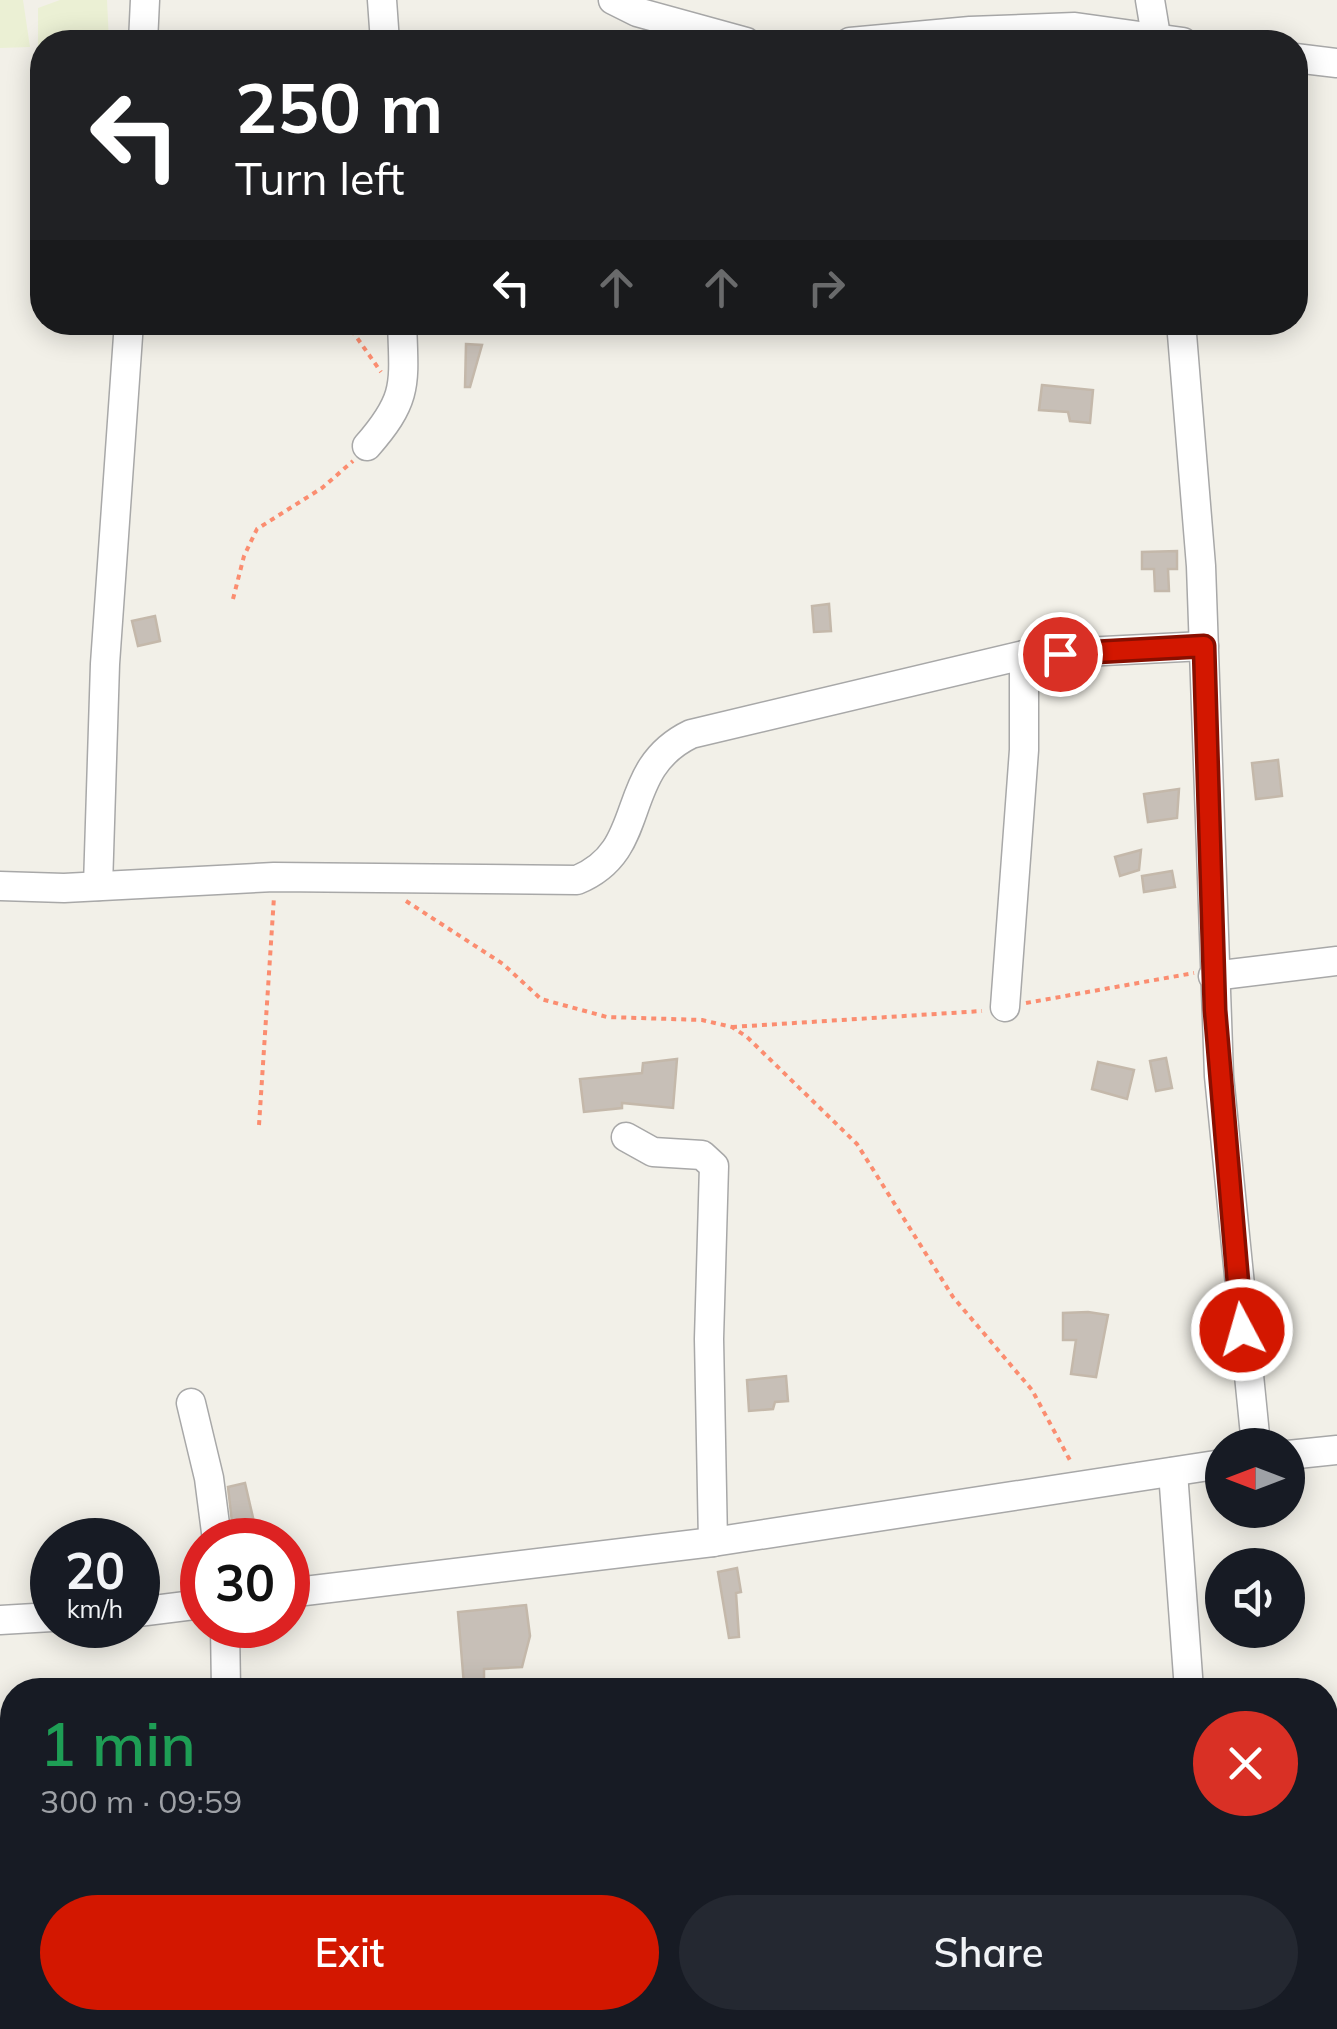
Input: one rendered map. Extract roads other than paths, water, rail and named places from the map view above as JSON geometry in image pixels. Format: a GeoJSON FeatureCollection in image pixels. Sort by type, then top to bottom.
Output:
{"type":"FeatureCollection","features":[{"type":"Feature","properties":{"kind":"street"},"geometry":{"type":"LineString","coordinates":[[144,30],[145,0]]}},
{"type":"Feature","properties":{"kind":"street"},"geometry":{"type":"LineString","coordinates":[[382,0],[384,30]]}},
{"type":"Feature","properties":{"kind":"street"},"geometry":{"type":"LineString","coordinates":[[613,0],[650,16],[702,30]]}},
{"type":"Feature","properties":{"kind":"street"},"geometry":{"type":"LineString","coordinates":[[1150,0],[1162,30]]}},
{"type":"Feature","properties":{"kind":"street"},"geometry":{"type":"LineString","coordinates":[[1015,30],[1112,30]]}},
{"type":"Feature","properties":{"kind":"street"},"geometry":{"type":"LineString","coordinates":[[1308,60],[1337,63]]}},
{"type":"Feature","properties":{"kind":"street"},"geometry":{"type":"LineString","coordinates":[[98,886],[108,608],[128,335]]}},
{"type":"Feature","properties":{"kind":"street"},"geometry":{"type":"LineString","coordinates":[[366,446],[392,418],[400,402],[404,384],[402,335]]}},
{"type":"Feature","properties":{"kind":"street"},"geometry":{"type":"LineString","coordinates":[[1181,335],[1204,646],[1213,973],[1239,1305],[1254,1428]]}},
{"type":"Feature","properties":{"kind":"street"},"geometry":{"type":"LineString","coordinates":[[0,886],[98,886],[274,877],[577,880],[601,870],[620,849],[649,767],[668,745],[691,734],[1024,656],[1204,646]]}},
{"type":"Feature","properties":{"kind":"street"},"geometry":{"type":"LineString","coordinates":[[1004,1007],[1024,750],[1024,656]]}},
{"type":"Feature","properties":{"kind":"street"},"geometry":{"type":"LineString","coordinates":[[1213,973],[1337,961]]}},
{"type":"Feature","properties":{"kind":"street"},"geometry":{"type":"LineString","coordinates":[[626,1137],[653,1152],[702,1156],[714,1166],[709,1339],[713,1542]]}},
{"type":"Feature","properties":{"kind":"street"},"geometry":{"type":"LineString","coordinates":[[191,1404],[214,1518]]}},
{"type":"Feature","properties":{"kind":"street"},"geometry":{"type":"LineString","coordinates":[[1305,1453],[1337,1450]]}},
{"type":"Feature","properties":{"kind":"street"},"geometry":{"type":"LineString","coordinates":[[310,1589],[713,1542],[1205,1467]]}},
{"type":"Feature","properties":{"kind":"street"},"geometry":{"type":"LineString","coordinates":[[1173,1472],[1188,1678]]}},
{"type":"Feature","properties":{"kind":"street"},"geometry":{"type":"LineString","coordinates":[[0,1620],[30,1618]]}},
{"type":"Feature","properties":{"kind":"street"},"geometry":{"type":"LineString","coordinates":[[226,1648],[226,1678]]}}]}
